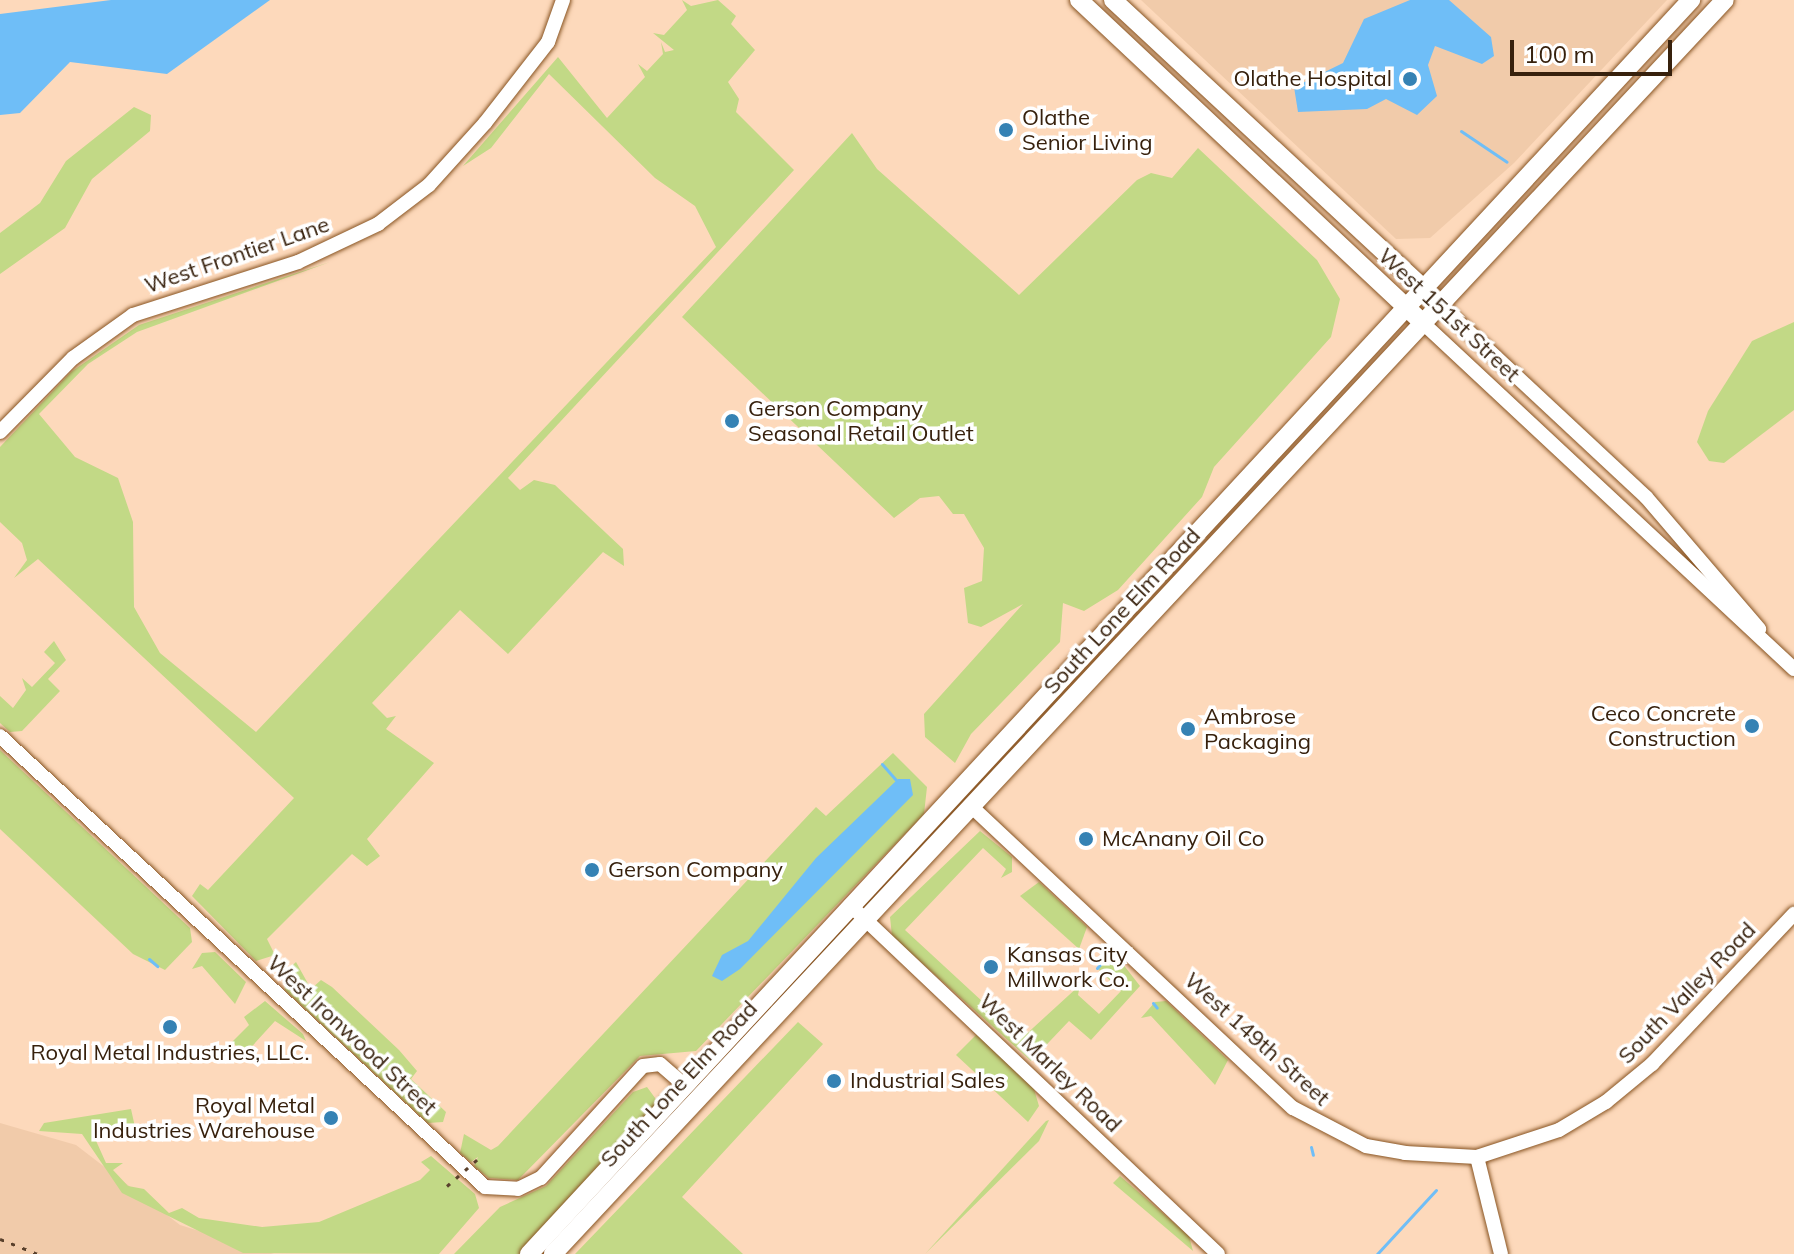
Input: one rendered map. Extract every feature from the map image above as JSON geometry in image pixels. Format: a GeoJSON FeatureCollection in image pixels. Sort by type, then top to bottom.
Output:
{"type":"FeatureCollection","features":[{"type":"Feature","properties":{"kind":"main road","name":"West 151st Street"},"geometry":{"type":"LineString","coordinates":[[1079,0],[1424,324]]}},
{"type":"Feature","properties":{"kind":"main road","name":"West 151st Street"},"geometry":{"type":"LineString","coordinates":[[1113,0],[1441,306]]}},
{"type":"Feature","properties":{"kind":"main road","name":"South Lone Elm Road"},"geometry":{"type":"LineString","coordinates":[[529,1254],[1404,306],[1691,0]]}},
{"type":"Feature","properties":{"kind":"main road","name":"South Lone Elm Road"},"geometry":{"type":"LineString","coordinates":[[553,1254],[1725,0]]}},
{"type":"Feature","properties":{"kind":"street","name":"West Frontier Lane"},"geometry":{"type":"LineString","coordinates":[[0,432],[73,358],[133,315],[298,262],[388,217],[485,123],[548,42],[563,0]]}},
{"type":"Feature","properties":{"kind":"street","name":"West 151st Street"},"geometry":{"type":"LineString","coordinates":[[1441,306],[1646,497],[1790,666]]}},
{"type":"Feature","properties":{"kind":"street","name":"West 151st Street"},"geometry":{"type":"LineString","coordinates":[[1424,324],[1790,666]]}},
{"type":"Feature","properties":{"kind":"street","name":"West Ironwood Street"},"geometry":{"type":"LineString","coordinates":[[0,736],[485,1187],[518,1189],[541,1178],[643,1066],[660,1064],[684,1085]]}},
{"type":"Feature","properties":{"kind":"street","name":"West 149th Street"},"geometry":{"type":"LineString","coordinates":[[972,807],[1293,1108],[1366,1146],[1477,1157]]}},
{"type":"Feature","properties":{"kind":"street","name":"West Marley Road"},"geometry":{"type":"LineString","coordinates":[[850,905],[1218,1254]]}},
{"type":"Feature","properties":{"kind":"street","name":"South Valley Road"},"geometry":{"type":"LineString","coordinates":[[1477,1157],[1559,1130],[1606,1102],[1652,1064],[1794,914]]}},
{"type":"Feature","properties":{"kind":"street"},"geometry":{"type":"LineString","coordinates":[[1477,1157],[1501,1254]]}},
{"type":"Feature","properties":{"kind":"shaded area","name":"Olathe Hospital"},"geometry":{"type":"Polygon","coordinates":[[[1141,0],[1667,0],[1514,163],[1430,238],[1396,239],[1141,0]]]}},
{"type":"Feature","properties":{"kind":"shaded area"},"geometry":{"type":"Polygon","coordinates":[[[0,1123],[76,1145],[180,1225],[274,1254],[0,1254],[0,1123]]]}},
{"type":"Feature","properties":{"kind":"green space"},"geometry":{"type":"Polygon","coordinates":[[[682,0],[691,6],[718,0],[736,16],[731,24],[755,50],[728,82],[739,99],[736,112],[794,170],[508,478],[520,490],[534,480],[555,485],[623,549],[624,566],[603,552],[508,654],[460,610],[372,703],[387,718],[396,716],[386,729],[434,763],[367,839],[380,856],[367,866],[352,854],[267,939],[275,955],[256,961],[192,896],[200,884],[208,890],[294,798],[38,559],[14,578],[27,560],[22,543],[0,522],[0,447],[71,372],[139,325],[330,262],[137,332],[88,364],[39,414],[75,457],[118,478],[133,522],[134,607],[160,653],[256,732],[716,247],[695,206],[655,178],[549,74],[491,148],[463,166],[558,57],[607,118],[645,77],[638,64],[647,71],[663,54],[661,42],[665,52],[674,50],[653,33],[664,35],[687,10],[682,0]]]}},
{"type":"Feature","properties":{"kind":"green space"},"geometry":{"type":"Polygon","coordinates":[[[134,107],[151,115],[150,131],[92,179],[65,228],[0,274],[0,233],[40,203],[66,161],[134,107]]]}},
{"type":"Feature","properties":{"kind":"green space"},"geometry":{"type":"Polygon","coordinates":[[[852,133],[877,169],[1019,295],[1137,180],[1151,173],[1172,178],[1198,148],[1317,260],[1340,299],[1331,337],[1214,467],[1202,497],[1118,590],[1084,611],[1063,603],[1060,642],[971,734],[955,763],[925,737],[924,714],[1023,604],[981,627],[968,623],[964,588],[982,581],[984,548],[964,514],[953,514],[939,496],[920,498],[894,518],[682,317],[852,133]]]}},
{"type":"Feature","properties":{"kind":"green space"},"geometry":{"type":"Polygon","coordinates":[[[1794,322],[1794,410],[1724,463],[1709,461],[1697,442],[1708,411],[1752,341],[1794,322]]]}},
{"type":"Feature","properties":{"kind":"green space"},"geometry":{"type":"Polygon","coordinates":[[[54,641],[66,660],[48,679],[60,691],[22,731],[10,732],[0,723],[0,696],[13,708],[26,690],[22,678],[32,687],[55,663],[44,652],[54,641]]]}},
{"type":"Feature","properties":{"kind":"green space"},"geometry":{"type":"Polygon","coordinates":[[[0,750],[190,928],[192,942],[165,970],[133,954],[0,829],[0,750]]]}},
{"type":"Feature","properties":{"kind":"green space"},"geometry":{"type":"Polygon","coordinates":[[[893,753],[927,787],[924,814],[696,1051],[640,1056],[518,1180],[489,1178],[474,1166],[478,1157],[471,1162],[460,1153],[464,1134],[491,1150],[498,1146],[816,807],[826,816],[893,753]]]}},
{"type":"Feature","properties":{"kind":"green space"},"geometry":{"type":"Polygon","coordinates":[[[980,831],[1012,857],[1012,872],[1001,878],[1006,869],[983,848],[905,930],[1022,1038],[1080,985],[1078,995],[1099,1014],[1121,991],[1098,969],[1105,960],[1094,962],[1115,954],[1140,986],[1091,1040],[1069,1021],[1031,1061],[892,936],[890,917],[980,831]]]}},
{"type":"Feature","properties":{"kind":"green space"},"geometry":{"type":"Polygon","coordinates":[[[1039,882],[1087,927],[1079,949],[1020,896],[1039,882]]]}},
{"type":"Feature","properties":{"kind":"green space"},"geometry":{"type":"Polygon","coordinates":[[[215,952],[246,982],[235,1004],[202,966],[192,969],[202,953],[215,952]]]}},
{"type":"Feature","properties":{"kind":"green space"},"geometry":{"type":"Polygon","coordinates":[[[296,962],[311,989],[321,980],[332,987],[399,1050],[417,1071],[411,1079],[446,1112],[443,1122],[428,1123],[285,990],[284,973],[296,962]]]}},
{"type":"Feature","properties":{"kind":"green space"},"geometry":{"type":"Polygon","coordinates":[[[265,1001],[303,1034],[306,1041],[275,1021],[245,1054],[232,1042],[249,1025],[244,1017],[265,1001]]]}},
{"type":"Feature","properties":{"kind":"green space"},"geometry":{"type":"Polygon","coordinates":[[[1166,1001],[1228,1060],[1215,1085],[1151,1016],[1141,1018],[1155,1002],[1166,1001]]]}},
{"type":"Feature","properties":{"kind":"green space"},"geometry":{"type":"Polygon","coordinates":[[[798,1022],[823,1044],[682,1197],[743,1254],[575,1254],[798,1022]]]}},
{"type":"Feature","properties":{"kind":"green space"},"geometry":{"type":"Polygon","coordinates":[[[977,1034],[1033,1086],[1039,1106],[1028,1122],[956,1055],[977,1034]]]}},
{"type":"Feature","properties":{"kind":"green space"},"geometry":{"type":"Polygon","coordinates":[[[647,1087],[658,1102],[519,1254],[454,1254],[500,1207],[546,1186],[633,1092],[647,1087]]]}},
{"type":"Feature","properties":{"kind":"green space"},"geometry":{"type":"Polygon","coordinates":[[[131,1109],[135,1127],[93,1134],[106,1163],[123,1163],[113,1170],[128,1186],[144,1189],[169,1213],[182,1208],[199,1218],[262,1227],[319,1222],[420,1180],[430,1170],[421,1162],[431,1156],[475,1194],[479,1208],[439,1254],[243,1253],[122,1193],[82,1134],[39,1131],[44,1123],[131,1109]]]}},
{"type":"Feature","properties":{"kind":"green space"},"geometry":{"type":"Polygon","coordinates":[[[1049,1120],[1039,1141],[925,1254],[1046,1121],[1049,1120]]]}},
{"type":"Feature","properties":{"kind":"green space"},"geometry":{"type":"Polygon","coordinates":[[[1120,1176],[1189,1236],[1193,1251],[1113,1183],[1120,1176]]]}},
{"type":"Feature","properties":{"kind":"water"},"geometry":{"type":"Polygon","coordinates":[[[111,0],[270,0],[167,74],[70,62],[20,113],[0,115],[0,14],[111,0]]]}},
{"type":"Feature","properties":{"kind":"water"},"geometry":{"type":"Polygon","coordinates":[[[1410,0],[1449,0],[1491,37],[1494,56],[1482,64],[1435,46],[1428,65],[1437,96],[1417,115],[1386,99],[1367,109],[1298,112],[1294,87],[1343,63],[1364,19],[1410,0]]]}},
{"type":"Feature","properties":{"kind":"water"},"geometry":{"type":"Polygon","coordinates":[[[898,779],[910,779],[913,795],[740,969],[722,981],[712,976],[722,955],[748,941],[816,858],[898,779]]]}},
{"type":"Feature","properties":{"kind":"waterway"},"geometry":{"type":"LineString","coordinates":[[1461,131],[1507,162]]}},
{"type":"Feature","properties":{"kind":"waterway"},"geometry":{"type":"LineString","coordinates":[[882,764],[896,780]]}},
{"type":"Feature","properties":{"kind":"waterway"},"geometry":{"type":"LineString","coordinates":[[149,959],[157,966]]}},
{"type":"Feature","properties":{"kind":"waterway"},"geometry":{"type":"LineString","coordinates":[[1097,968],[1104,960]]}},
{"type":"Feature","properties":{"kind":"waterway"},"geometry":{"type":"LineString","coordinates":[[1153,1003],[1157,1008]]}},
{"type":"Feature","properties":{"kind":"waterway"},"geometry":{"type":"LineString","coordinates":[[1311,1147],[1313,1155]]}},
{"type":"Feature","properties":{"kind":"waterway"},"geometry":{"type":"LineString","coordinates":[[1377,1254],[1436,1190]]}},
{"type":"Feature","properties":{"kind":"railway"},"geometry":{"type":"LineString","coordinates":[[447,1186],[479,1158]]}},
{"type":"Feature","properties":{"kind":"railway"},"geometry":{"type":"LineString","coordinates":[[0,1239],[38,1254]]}},
{"type":"Feature","properties":{"kind":"place","name":"Olathe Hospital"},"geometry":{"type":"Point","coordinates":[1410,79]}},
{"type":"Feature","properties":{"kind":"place","name":"Olathe Senior Living"},"geometry":{"type":"Point","coordinates":[1006,130]}},
{"type":"Feature","properties":{"kind":"place","name":"Gerson Company Seasonal Retail Outlet"},"geometry":{"type":"Point","coordinates":[732,421]}},
{"type":"Feature","properties":{"kind":"place","name":"Ceco Concrete Construction"},"geometry":{"type":"Point","coordinates":[1752,726]}},
{"type":"Feature","properties":{"kind":"place","name":"Ambrose Packaging"},"geometry":{"type":"Point","coordinates":[1188,729]}},
{"type":"Feature","properties":{"kind":"place","name":"McAnany Oil Co"},"geometry":{"type":"Point","coordinates":[1086,839]}},
{"type":"Feature","properties":{"kind":"place","name":"Gerson Company"},"geometry":{"type":"Point","coordinates":[592,870]}},
{"type":"Feature","properties":{"kind":"place","name":"Kansas City Millwork Co."},"geometry":{"type":"Point","coordinates":[991,967]}},
{"type":"Feature","properties":{"kind":"place","name":"Royal Metal Industries, LLC."},"geometry":{"type":"Point","coordinates":[170,1027]}},
{"type":"Feature","properties":{"kind":"place","name":"Industrial Sales"},"geometry":{"type":"Point","coordinates":[834,1081]}},
{"type":"Feature","properties":{"kind":"place","name":"Royal Metal Industries Warehouse"},"geometry":{"type":"Point","coordinates":[331,1118]}}]}
